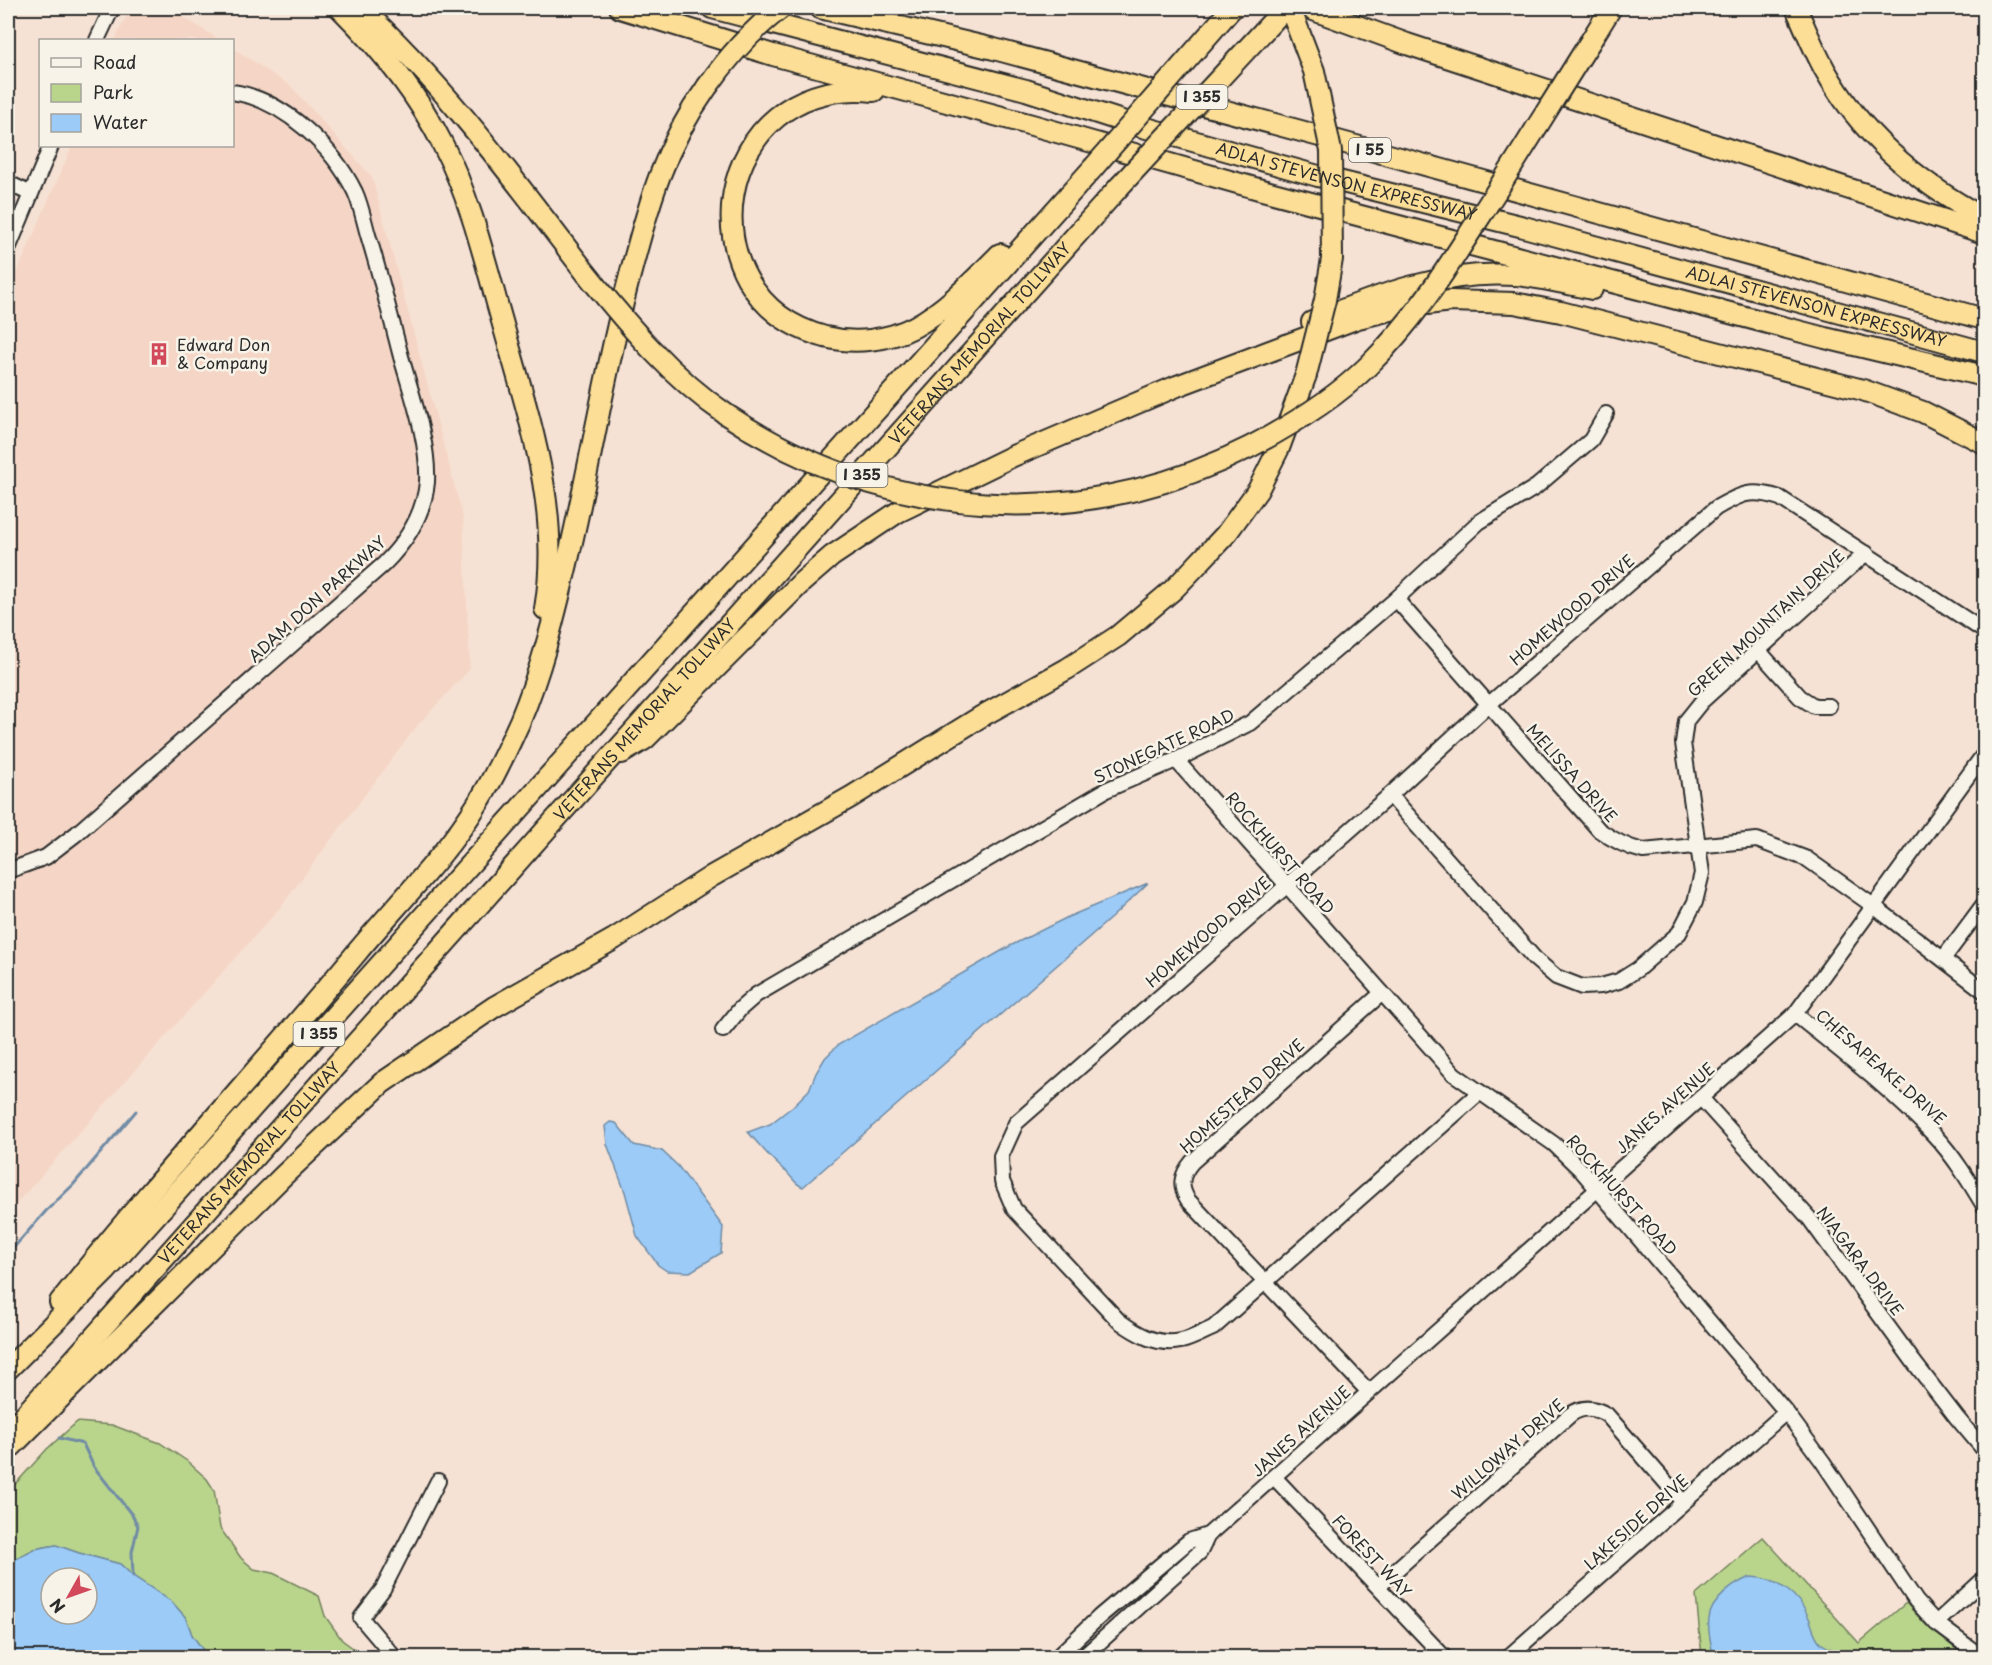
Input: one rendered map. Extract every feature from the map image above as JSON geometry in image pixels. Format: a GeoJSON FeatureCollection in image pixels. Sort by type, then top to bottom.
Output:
{"type":"FeatureCollection","features":[{"type":"Feature","properties":{"kind":"highway"},"geometry":{"type":"LineString","coordinates":[[340,8],[381,52],[410,91],[442,142],[456,172],[473,216],[531,424],[544,482],[549,543],[549,581],[529,698]]}},
{"type":"Feature","properties":{"kind":"highway"},"geometry":{"type":"LineString","coordinates":[[361,8],[385,30],[480,135],[586,273],[645,343],[707,400],[765,438],[829,468],[892,489],[923,496],[1012,506],[1077,501],[1124,493],[1181,476],[1229,458],[1275,434],[1338,393],[1396,338],[1434,288],[1611,8]]}},
{"type":"Feature","properties":{"kind":"highway"},"geometry":{"type":"LineString","coordinates":[[620,8],[773,55],[1262,190],[1825,338],[1984,376]]}},
{"type":"Feature","properties":{"kind":"highway","name":"ADLAI STEVENSON EXPRESSWAY"},"geometry":{"type":"LineString","coordinates":[[712,8],[1026,90],[1125,122],[1318,176],[1558,236],[1984,352]]}},
{"type":"Feature","properties":{"kind":"highway"},"geometry":{"type":"LineString","coordinates":[[9,1367],[104,1246],[301,1019],[444,849],[477,805],[497,771],[529,698],[551,632],[577,525],[617,325],[646,214],[659,175],[671,145],[687,115],[723,65],[745,39],[781,8]]}},
{"type":"Feature","properties":{"kind":"highway","name":"ADLAI STEVENSON EXPRESSWAY"},"geometry":{"type":"LineString","coordinates":[[820,8],[1006,52],[1984,318]]}},
{"type":"Feature","properties":{"kind":"highway","name":"VETERANS MEMORIAL TOLLWAY"},"geometry":{"type":"LineString","coordinates":[[9,1367],[106,1271],[1088,174],[1232,8]]}},
{"type":"Feature","properties":{"kind":"highway","name":"VETERANS MEMORIAL TOLLWAY"},"geometry":{"type":"LineString","coordinates":[[8,1434],[1120,186],[1285,8]]}},
{"type":"Feature","properties":{"kind":"highway"},"geometry":{"type":"LineString","coordinates":[[8,1450],[284,1175],[382,1083],[494,1007],[614,939],[712,876],[851,797],[981,716],[1067,669],[1118,636],[1174,589],[1226,534],[1258,490],[1279,448],[1306,375],[1326,300],[1332,259],[1331,151],[1314,71],[1290,8]]}},
{"type":"Feature","properties":{"kind":"highway"},"geometry":{"type":"LineString","coordinates":[[1308,8],[1407,44],[1984,233]]}},
{"type":"Feature","properties":{"kind":"highway"},"geometry":{"type":"LineString","coordinates":[[1796,8],[1824,69],[1857,120],[1912,172],[1940,193],[1984,218]]}},
{"type":"Feature","properties":{"kind":"highway"},"geometry":{"type":"LineString","coordinates":[[1032,125],[1007,122],[873,90],[848,89],[820,93],[799,102],[769,124],[757,137],[734,183],[731,229],[735,247],[748,279],[773,309],[784,318],[811,332],[849,341],[896,334],[912,328],[952,300],[1051,202],[1088,174]]}},
{"type":"Feature","properties":{"kind":"highway"},"geometry":{"type":"LineString","coordinates":[[1177,387],[1293,329],[1370,298],[1430,281],[1479,274],[1518,275],[1696,304]]}},
{"type":"Feature","properties":{"kind":"highway"},"geometry":{"type":"LineString","coordinates":[[604,764],[645,739],[802,582],[859,537],[898,512],[1013,456],[1177,387],[1358,318],[1403,307],[1479,300],[1514,303],[1561,312],[1863,390],[1923,412],[1984,443]]}},
{"type":"Feature","properties":{"kind":"street"},"geometry":{"type":"LineString","coordinates":[[97,39],[112,8]]}},
{"type":"Feature","properties":{"kind":"street","name":"ADAM DON PARKWAY"},"geometry":{"type":"LineString","coordinates":[[8,871],[46,857],[76,834],[384,564],[410,534],[423,503],[427,483],[424,444],[379,271],[356,194],[339,166],[298,122],[266,101],[234,93]]}},
{"type":"Feature","properties":{"kind":"street"},"geometry":{"type":"LineString","coordinates":[[8,249],[29,193],[51,147]]}},
{"type":"Feature","properties":{"kind":"street"},"geometry":{"type":"LineString","coordinates":[[8,183],[29,193]]}},
{"type":"Feature","properties":{"kind":"street","name":"STONEGATE ROAD"},"geometry":{"type":"LineString","coordinates":[[723,1030],[740,1009],[756,995],[1106,790],[1176,760],[1250,723],[1396,599],[1479,522],[1536,487],[1591,440],[1606,414]]}},
{"type":"Feature","properties":{"kind":"street","name":"HOMEWOOD DRIVE"},"geometry":{"type":"LineString","coordinates":[[1480,1092],[1212,1328],[1181,1341],[1158,1341],[1137,1334],[1119,1321],[1014,1209],[1002,1181],[1001,1156],[1016,1123],[1390,795],[1488,705],[1716,508],[1730,500],[1760,492],[1780,498],[1984,631]]}},
{"type":"Feature","properties":{"kind":"street","name":"GREEN MOUNTAIN DRIVE"},"geometry":{"type":"LineString","coordinates":[[1390,795],[1535,959],[1556,977],[1582,987],[1601,986],[1618,981],[1638,969],[1678,933],[1695,902],[1702,873],[1683,743],[1686,721],[1702,701],[1866,553]]}},
{"type":"Feature","properties":{"kind":"street","name":"MELISSA DRIVE"},"geometry":{"type":"LineString","coordinates":[[1396,599],[1599,830],[1607,836],[1630,848],[1643,851],[1757,840],[1807,859],[1875,907],[1984,991]]}},
{"type":"Feature","properties":{"kind":"street"},"geometry":{"type":"LineString","coordinates":[[1758,650],[1800,697],[1814,706],[1828,706]]}},
{"type":"Feature","properties":{"kind":"street","name":"JANES AVENUE"},"geometry":{"type":"LineString","coordinates":[[1082,1658],[1200,1552],[1208,1535],[1795,1014],[1984,754]]}},
{"type":"Feature","properties":{"kind":"street","name":"ROCKHURST ROAD"},"geometry":{"type":"LineString","coordinates":[[1176,760],[1454,1074],[1554,1144],[1581,1170],[1786,1412],[1823,1462],[1906,1587],[1936,1623],[1983,1658]]}},
{"type":"Feature","properties":{"kind":"street"},"geometry":{"type":"LineString","coordinates":[[1943,959],[1984,904]]}},
{"type":"Feature","properties":{"kind":"street","name":"HOMESTEAD DRIVE"},"geometry":{"type":"LineString","coordinates":[[1369,1392],[1188,1200],[1182,1187],[1185,1170],[1192,1162],[1382,993]]}},
{"type":"Feature","properties":{"kind":"street","name":"CHESAPEAKE DRIVE"},"geometry":{"type":"LineString","coordinates":[[1795,1014],[1875,1080],[1934,1134],[1966,1176],[1984,1206]]}},
{"type":"Feature","properties":{"kind":"street","name":"NIAGARA DRIVE"},"geometry":{"type":"LineString","coordinates":[[1701,1098],[1809,1218],[1913,1361],[1984,1450]]}},
{"type":"Feature","properties":{"kind":"street","name":"WILLOWAY DRIVE"},"geometry":{"type":"LineString","coordinates":[[1378,1586],[1570,1415],[1580,1409],[1594,1408],[1606,1414],[1683,1502]]}},
{"type":"Feature","properties":{"kind":"street","name":"LAKESIDE DRIVE"},"geometry":{"type":"LineString","coordinates":[[1508,1658],[1786,1412]]}},
{"type":"Feature","properties":{"kind":"street","name":"FOREST WAY"},"geometry":{"type":"LineString","coordinates":[[1274,1477],[1445,1658]]}},
{"type":"Feature","properties":{"kind":"street"},"geometry":{"type":"LineString","coordinates":[[395,1658],[361,1618],[383,1589],[438,1481]]}},
{"type":"Feature","properties":{"kind":"street","name":"JANES AVENUE"},"geometry":{"type":"LineString","coordinates":[[1056,1658],[1099,1617],[1189,1541],[1208,1535]]}},
{"type":"Feature","properties":{"kind":"street"},"geometry":{"type":"LineString","coordinates":[[1936,1623],[1984,1579]]}},
{"type":"Feature","properties":{"kind":"shaded area"},"geometry":{"type":"Polygon","coordinates":[[[130,8],[169,8],[218,39],[115,39],[130,8]]]}},
{"type":"Feature","properties":{"kind":"shaded area"},"geometry":{"type":"Polygon","coordinates":[[[234,49],[291,86],[372,177],[463,517],[470,669],[417,726],[279,909],[8,1213],[8,293],[72,147],[234,147],[234,49]]]}},
{"type":"Feature","properties":{"kind":"green space"},"geometry":{"type":"Polygon","coordinates":[[[77,1422],[112,1425],[160,1443],[187,1461],[207,1479],[214,1490],[220,1528],[241,1558],[254,1569],[273,1573],[319,1596],[325,1616],[342,1640],[365,1657],[208,1657],[192,1635],[186,1618],[172,1602],[133,1576],[120,1564],[56,1545],[34,1549],[8,1563],[8,1492],[47,1449],[77,1422]]]}},
{"type":"Feature","properties":{"kind":"green space"},"geometry":{"type":"Polygon","coordinates":[[[1763,1537],[1859,1643],[1906,1603],[1926,1625],[1966,1657],[1702,1657],[1696,1595],[1763,1537]]]}},
{"type":"Feature","properties":{"kind":"water"},"geometry":{"type":"Polygon","coordinates":[[[1148,883],[803,1187],[775,1162],[748,1132],[770,1124],[792,1107],[809,1090],[825,1058],[838,1045],[1010,946],[1068,917],[1148,883]]]}},
{"type":"Feature","properties":{"kind":"water"},"geometry":{"type":"Polygon","coordinates":[[[610,1122],[616,1123],[634,1145],[662,1151],[678,1166],[723,1227],[721,1253],[690,1272],[667,1271],[658,1265],[637,1236],[625,1192],[607,1144],[605,1126],[610,1122]]]}},
{"type":"Feature","properties":{"kind":"water"},"geometry":{"type":"Polygon","coordinates":[[[56,1545],[120,1564],[133,1576],[172,1602],[186,1618],[192,1635],[208,1657],[8,1657],[8,1563],[35,1549],[56,1545]]]}},
{"type":"Feature","properties":{"kind":"water"},"geometry":{"type":"Polygon","coordinates":[[[1751,1577],[1779,1584],[1793,1595],[1805,1610],[1817,1638],[1827,1647],[1840,1652],[1875,1657],[1713,1657],[1709,1629],[1710,1612],[1724,1593],[1751,1577]]]}},
{"type":"Feature","properties":{"kind":"waterway"},"geometry":{"type":"LineString","coordinates":[[8,1254],[46,1211],[73,1185],[136,1111]]}},
{"type":"Feature","properties":{"kind":"waterway"},"geometry":{"type":"LineString","coordinates":[[59,1438],[83,1444],[94,1467],[138,1526],[132,1552],[133,1576]]}},
{"type":"Feature","properties":{"kind":"place","name":"Edward Don & Company"},"geometry":{"type":"Point","coordinates":[159,354]}}]}
